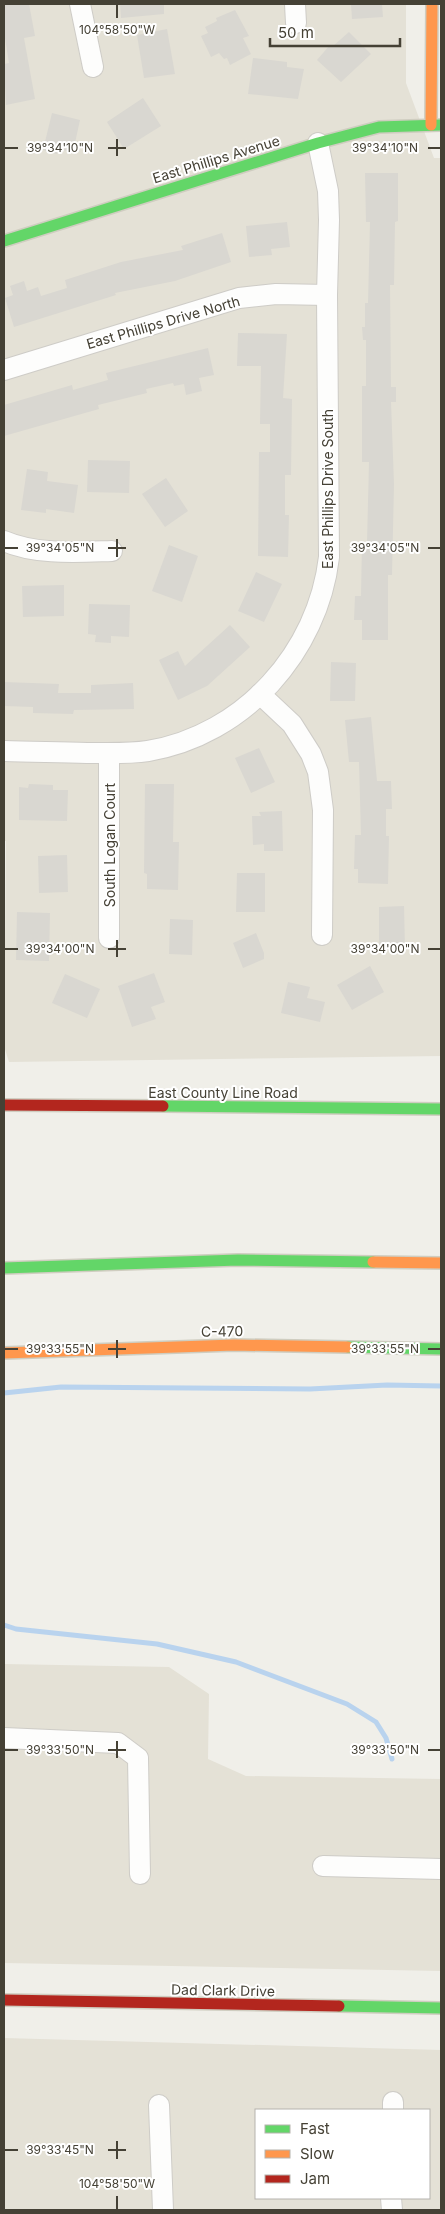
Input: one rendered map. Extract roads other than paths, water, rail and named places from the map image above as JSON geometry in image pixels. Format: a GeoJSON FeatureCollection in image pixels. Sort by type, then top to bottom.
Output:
{"type":"FeatureCollection","features":[{"type":"Feature","properties":{"kind":"main road"},"geometry":{"type":"LineString","coordinates":[[432,4],[436,125]]}},
{"type":"Feature","properties":{"kind":"main road","name":"East Phillips Avenue"},"geometry":{"type":"LineString","coordinates":[[4,241],[318,143],[379,127],[436,125]]}},
{"type":"Feature","properties":{"kind":"main road","name":"East County Line Road"},"geometry":{"type":"LineString","coordinates":[[4,1105],[441,1109]]}},
{"type":"Feature","properties":{"kind":"main road"},"geometry":{"type":"LineString","coordinates":[[4,1268],[238,1260],[441,1263]]}},
{"type":"Feature","properties":{"kind":"main road","name":"C-470"},"geometry":{"type":"LineString","coordinates":[[4,1353],[234,1345],[441,1349]]}},
{"type":"Feature","properties":{"kind":"main road"},"geometry":{"type":"LineString","coordinates":[[4,1361],[29,1352]]}},
{"type":"Feature","properties":{"kind":"main road","name":"Dad Clark Drive"},"geometry":{"type":"LineString","coordinates":[[4,2000],[441,2008]]}},
{"type":"Feature","properties":{"kind":"street"},"geometry":{"type":"LineString","coordinates":[[80,4],[93,67]]}},
{"type":"Feature","properties":{"kind":"street","name":"East Phillips Drive South"},"geometry":{"type":"LineString","coordinates":[[4,751],[109,753],[147,751],[198,736],[232,716],[260,694],[291,660],[306,634],[320,602],[326,582],[329,557],[326,295],[328,191],[318,143]]}},
{"type":"Feature","properties":{"kind":"street","name":"East Phillips Drive North"},"geometry":{"type":"LineString","coordinates":[[4,370],[239,298],[276,294],[326,295]]}},
{"type":"Feature","properties":{"kind":"street"},"geometry":{"type":"LineString","coordinates":[[4,541],[20,548],[81,552],[112,551]]}},
{"type":"Feature","properties":{"kind":"street"},"geometry":{"type":"LineString","coordinates":[[260,694],[292,724],[311,754],[318,772],[323,810],[322,935]]}},
{"type":"Feature","properties":{"kind":"street","name":"South Logan Court"},"geometry":{"type":"LineString","coordinates":[[109,753],[109,938]]}},
{"type":"Feature","properties":{"kind":"street"},"geometry":{"type":"LineString","coordinates":[[4,1738],[118,1743],[138,1758],[140,1874]]}},
{"type":"Feature","properties":{"kind":"street"},"geometry":{"type":"LineString","coordinates":[[322,1866],[441,1869]]}},
{"type":"Feature","properties":{"kind":"street"},"geometry":{"type":"LineString","coordinates":[[159,2105],[163,2210]]}},
{"type":"Feature","properties":{"kind":"waterway"},"geometry":{"type":"LineString","coordinates":[[4,1393],[61,1387],[310,1389],[387,1385],[441,1386]]}},
{"type":"Feature","properties":{"kind":"waterway"},"geometry":{"type":"LineString","coordinates":[[4,1625],[16,1629],[157,1644],[236,1662],[347,1704],[376,1722],[386,1738],[392,1759]]}}]}
